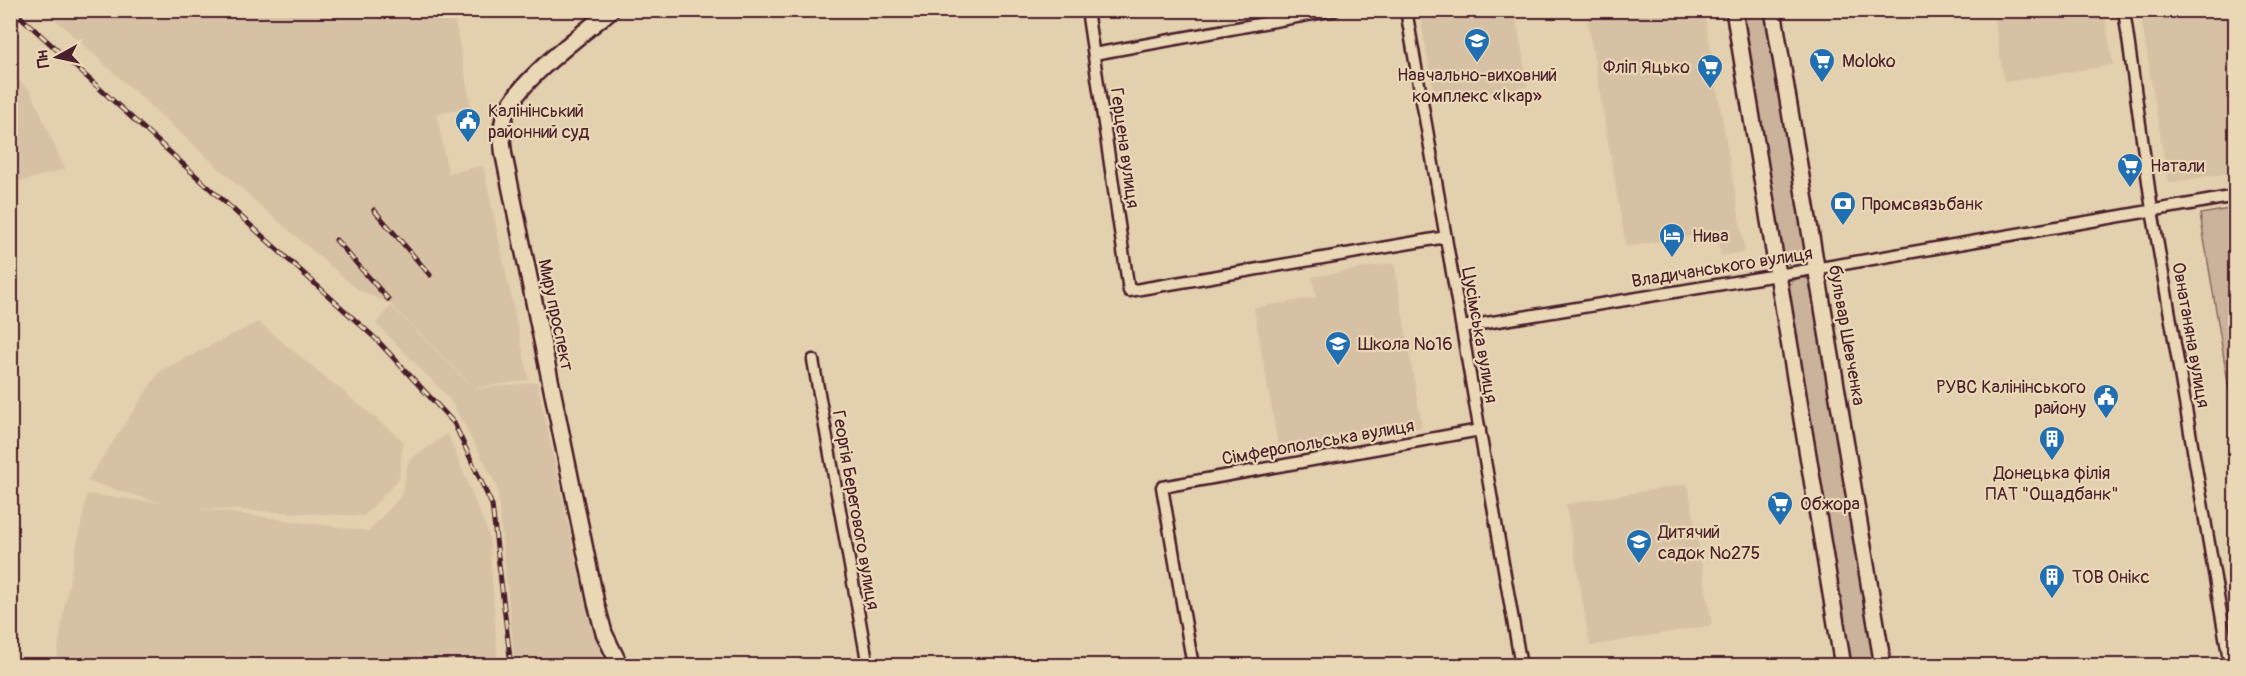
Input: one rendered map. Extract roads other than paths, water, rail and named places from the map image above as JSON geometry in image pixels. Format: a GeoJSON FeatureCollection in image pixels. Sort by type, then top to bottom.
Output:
{"type":"FeatureCollection","features":[{"type":"Feature","properties":{"kind":"main road","name":"Миру проспект"},"geometry":{"type":"LineString","coordinates":[[611,10],[538,72],[505,115],[501,135],[596,603],[604,633],[620,666]]}},
{"type":"Feature","properties":{"kind":"main road"},"geometry":{"type":"LineString","coordinates":[[1734,10],[1843,666]]}},
{"type":"Feature","properties":{"kind":"main road","name":"бульвар Шевченка"},"geometry":{"type":"LineString","coordinates":[[1773,10],[1883,666]]}},
{"type":"Feature","properties":{"kind":"street","name":"Герцена вулиця"},"geometry":{"type":"LineString","coordinates":[[1087,10],[1129,291],[1446,237]]}},
{"type":"Feature","properties":{"kind":"street"},"geometry":{"type":"LineString","coordinates":[[1094,54],[1335,10]]}},
{"type":"Feature","properties":{"kind":"street","name":"Цусімська вулиця"},"geometry":{"type":"LineString","coordinates":[[1406,10],[1521,666]]}},
{"type":"Feature","properties":{"kind":"street","name":"Овнатаняна вулиця"},"geometry":{"type":"LineString","coordinates":[[2124,10],[2152,210],[2230,666]]}},
{"type":"Feature","properties":{"kind":"street","name":"Владичанського вулиця"},"geometry":{"type":"LineString","coordinates":[[1462,327],[2235,196]]}},
{"type":"Feature","properties":{"kind":"street","name":"Георгія Берегового вулиця"},"geometry":{"type":"LineString","coordinates":[[813,360],[868,666]]}},
{"type":"Feature","properties":{"kind":"street","name":"Сімферопольська вулиця"},"geometry":{"type":"LineString","coordinates":[[1193,666],[1162,487],[1480,430]]}},
{"type":"Feature","properties":{"kind":"railway"},"geometry":{"type":"LineString","coordinates":[[13,10],[376,339],[454,423],[492,505],[511,666]]}},
{"type":"Feature","properties":{"kind":"railway"},"geometry":{"type":"LineString","coordinates":[[374,210],[430,275]]}},
{"type":"Feature","properties":{"kind":"railway"},"geometry":{"type":"LineString","coordinates":[[336,240],[388,299]]}},
{"type":"Feature","properties":{"kind":"place","name":"Навчально-виховний комплекс «Ікар»"},"geometry":{"type":"Point","coordinates":[1477,64]}},
{"type":"Feature","properties":{"kind":"place","name":"Moloko"},"geometry":{"type":"Point","coordinates":[1822,84]}},
{"type":"Feature","properties":{"kind":"place","name":"Фліп Яцько"},"geometry":{"type":"Point","coordinates":[1710,90]}},
{"type":"Feature","properties":{"kind":"place","name":"Калінінський районний суд"},"geometry":{"type":"Point","coordinates":[468,144]}},
{"type":"Feature","properties":{"kind":"place","name":"Натали"},"geometry":{"type":"Point","coordinates":[2130,189]}},
{"type":"Feature","properties":{"kind":"place","name":"Промсвязьбанк"},"geometry":{"type":"Point","coordinates":[1843,227]}},
{"type":"Feature","properties":{"kind":"place","name":"Нива"},"geometry":{"type":"Point","coordinates":[1672,259]}},
{"type":"Feature","properties":{"kind":"place","name":"Школа №16"},"geometry":{"type":"Point","coordinates":[1338,367]}},
{"type":"Feature","properties":{"kind":"place","name":"РУВС Калінінського району"},"geometry":{"type":"Point","coordinates":[2106,420]}},
{"type":"Feature","properties":{"kind":"place","name":"Донецька філія ПАТ \"Ощадбанк\""},"geometry":{"type":"Point","coordinates":[2052,462]}},
{"type":"Feature","properties":{"kind":"place","name":"Обжора"},"geometry":{"type":"Point","coordinates":[1780,527]}},
{"type":"Feature","properties":{"kind":"place","name":"Дитячий садок №275"},"geometry":{"type":"Point","coordinates":[1639,565]}},
{"type":"Feature","properties":{"kind":"place","name":"ТОВ Онікс"},"geometry":{"type":"Point","coordinates":[2052,600]}}]}
